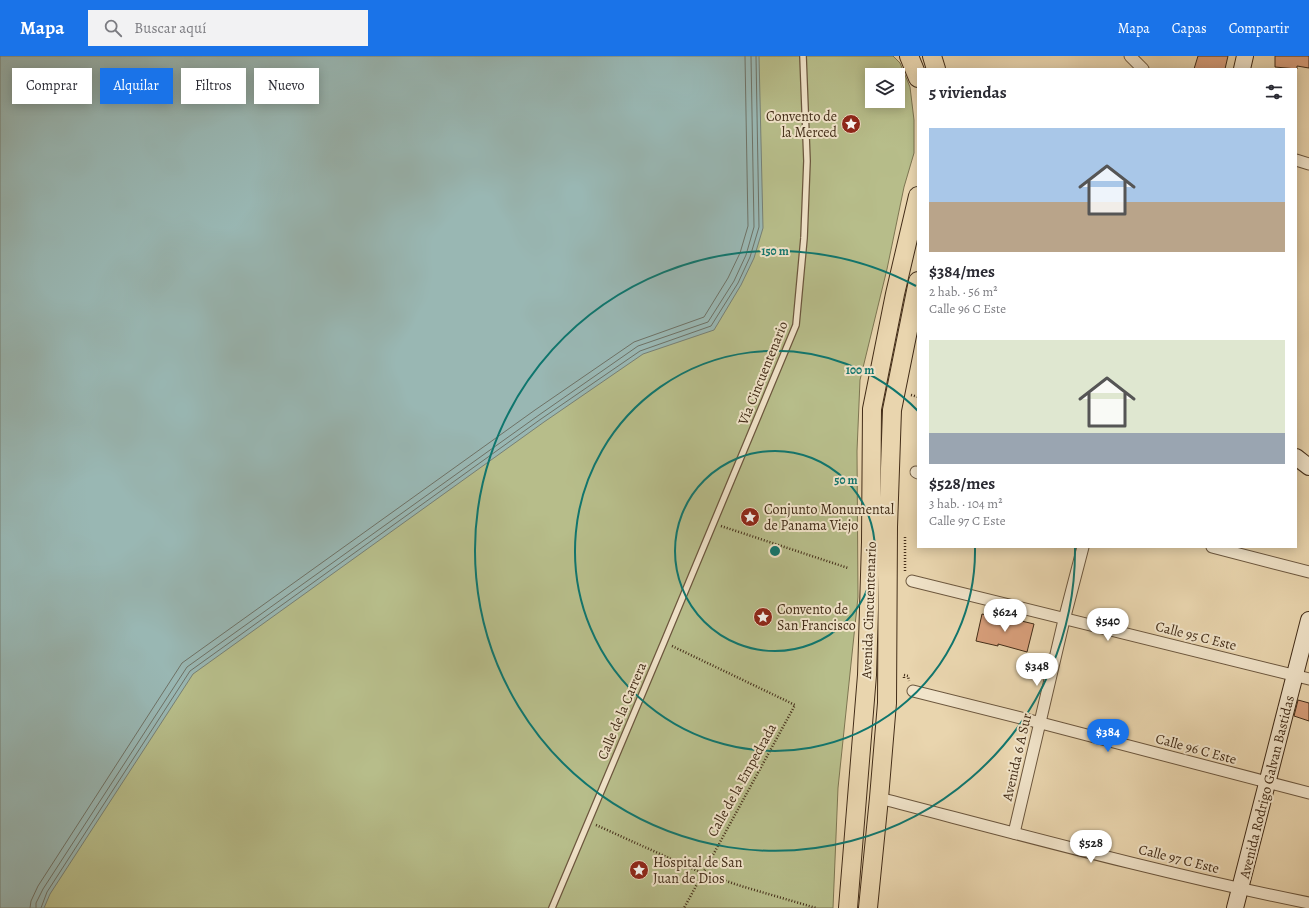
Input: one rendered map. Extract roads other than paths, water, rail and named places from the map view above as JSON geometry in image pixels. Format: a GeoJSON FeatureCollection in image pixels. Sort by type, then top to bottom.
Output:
{"type":"FeatureCollection","features":[{"type":"Feature","properties":{"kind":"main road"},"geometry":{"type":"LineString","coordinates":[[909,56],[917,76]]}},
{"type":"Feature","properties":{"kind":"main road"},"geometry":{"type":"LineString","coordinates":[[932,56],[936,68]]}},
{"type":"Feature","properties":{"kind":"main road","name":"Avenida Cincuentenario"},"geometry":{"type":"LineString","coordinates":[[848,908],[867,675],[871,542],[872,409],[895,294],[917,200]]}},
{"type":"Feature","properties":{"kind":"main road","name":"Avenida Cincuentenario"},"geometry":{"type":"LineString","coordinates":[[868,908],[887,703],[888,527],[892,410],[917,292]]}},
{"type":"Feature","properties":{"kind":"street"},"geometry":{"type":"LineString","coordinates":[[1130,56],[1142,68]]}},
{"type":"Feature","properties":{"kind":"street"},"geometry":{"type":"LineString","coordinates":[[1242,68],[1246,56]]}},
{"type":"Feature","properties":{"kind":"street"},"geometry":{"type":"LineString","coordinates":[[1297,160],[1309,164]]}},
{"type":"Feature","properties":{"kind":"street"},"geometry":{"type":"LineString","coordinates":[[1297,458],[1309,467]]}},
{"type":"Feature","properties":{"kind":"street","name":"Avenida 6 A Sur"},"geometry":{"type":"LineString","coordinates":[[1014,833],[1064,620],[1083,548]]}},
{"type":"Feature","properties":{"kind":"street"},"geometry":{"type":"LineString","coordinates":[[1216,548],[1309,572]]}},
{"type":"Feature","properties":{"kind":"street","name":"Calle 95 C Este"},"geometry":{"type":"LineString","coordinates":[[912,581],[1302,678]]}},
{"type":"Feature","properties":{"kind":"street","name":"Avenida Rodrigo Galvan Bastidas"},"geometry":{"type":"LineString","coordinates":[[1235,908],[1241,890],[1268,783],[1302,678],[1309,620]]}},
{"type":"Feature","properties":{"kind":"street","name":"Calle 96 C Este"},"geometry":{"type":"LineString","coordinates":[[913,691],[1309,793]]}},
{"type":"Feature","properties":{"kind":"street","name":"Calle 97 C Este"},"geometry":{"type":"LineString","coordinates":[[879,798],[1241,890],[1309,903]]}},
{"type":"Feature","properties":{"kind":"lane","name":"Vía Cincuentenario"},"geometry":{"type":"LineString","coordinates":[[713,523],[796,325],[804,238],[807,161],[803,56]]}},
{"type":"Feature","properties":{"kind":"lane","name":"Calle de la Carrera"},"geometry":{"type":"LineString","coordinates":[[552,908],[713,523]]}},
{"type":"Feature","properties":{"kind":"water"},"geometry":{"type":"Polygon","coordinates":[[[0,56],[759,56],[763,228],[754,258],[741,285],[714,330],[643,354],[544,422],[193,674],[50,894],[44,908],[0,908],[0,56]]]}},
{"type":"Feature","properties":{"kind":"place","name":"Convento de la Merced"},"geometry":{"type":"Point","coordinates":[851,124]}},
{"type":"Feature","properties":{"kind":"place","name":"Conjunto Monumental de Panama Viejo"},"geometry":{"type":"Point","coordinates":[750,517]}},
{"type":"Feature","properties":{"kind":"place","name":"Convento de San Francisco"},"geometry":{"type":"Point","coordinates":[763,617]}},
{"type":"Feature","properties":{"kind":"place","name":"Hospital de San Juan de Dios"},"geometry":{"type":"Point","coordinates":[639,870]}}]}
